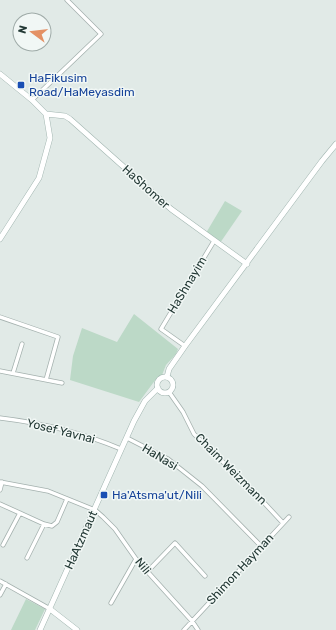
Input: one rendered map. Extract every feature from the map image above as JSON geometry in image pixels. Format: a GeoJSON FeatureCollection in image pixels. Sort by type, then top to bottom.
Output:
{"type":"FeatureCollection","features":[{"type":"Feature","properties":{"kind":"street"},"geometry":{"type":"LineString","coordinates":[[32,100],[101,34],[68,0]]}},
{"type":"Feature","properties":{"kind":"street"},"geometry":{"type":"LineString","coordinates":[[0,74],[32,100],[46,114],[50,138],[39,178],[0,240]]}},
{"type":"Feature","properties":{"kind":"street","name":"HaShomer"},"geometry":{"type":"LineString","coordinates":[[46,114],[65,116],[70,119],[171,209],[246,264]]}},
{"type":"Feature","properties":{"kind":"street"},"geometry":{"type":"LineString","coordinates":[[167,378],[169,369],[185,346],[336,144]]}},
{"type":"Feature","properties":{"kind":"street","name":"HaShnayim"},"geometry":{"type":"LineString","coordinates":[[185,346],[161,329],[214,241]]}},
{"type":"Feature","properties":{"kind":"street"},"geometry":{"type":"LineString","coordinates":[[0,317],[58,337],[46,380]]}},
{"type":"Feature","properties":{"kind":"street"},"geometry":{"type":"LineString","coordinates":[[13,373],[22,344]]}},
{"type":"Feature","properties":{"kind":"street"},"geometry":{"type":"LineString","coordinates":[[0,371],[62,383]]}},
{"type":"Feature","properties":{"kind":"street"},"geometry":{"type":"LineString","coordinates":[[167,378],[171,380],[173,384],[172,389],[169,392],[161,392],[158,388],[158,383],[160,379],[167,378]]}},
{"type":"Feature","properties":{"kind":"street","name":"HaAtzmaut"},"geometry":{"type":"LineString","coordinates":[[40,630],[121,449],[142,406],[158,388]]}},
{"type":"Feature","properties":{"kind":"street","name":"Chaim Weizmann"},"geometry":{"type":"LineString","coordinates":[[169,392],[183,412],[194,434],[255,493],[283,523]]}},
{"type":"Feature","properties":{"kind":"street","name":"Yosef Yavnai"},"geometry":{"type":"LineString","coordinates":[[0,418],[77,433],[121,449]]}},
{"type":"Feature","properties":{"kind":"street","name":"HaNasi"},"geometry":{"type":"LineString","coordinates":[[127,438],[168,459],[202,486],[261,546]]}},
{"type":"Feature","properties":{"kind":"street"},"geometry":{"type":"LineString","coordinates":[[0,490],[1,482],[48,491],[95,510]]}},
{"type":"Feature","properties":{"kind":"street"},"geometry":{"type":"LineString","coordinates":[[0,504],[49,526],[55,525],[67,499]]}},
{"type":"Feature","properties":{"kind":"street","name":"Nili"},"geometry":{"type":"LineString","coordinates":[[95,510],[115,529],[136,559],[192,621],[198,630]]}},
{"type":"Feature","properties":{"kind":"street"},"geometry":{"type":"LineString","coordinates":[[3,545],[20,513]]}},
{"type":"Feature","properties":{"kind":"street","name":"Shimon Hayman"},"geometry":{"type":"LineString","coordinates":[[184,630],[289,517]]}},
{"type":"Feature","properties":{"kind":"street"},"geometry":{"type":"LineString","coordinates":[[27,558],[44,524]]}},
{"type":"Feature","properties":{"kind":"street"},"geometry":{"type":"LineString","coordinates":[[147,572],[175,543],[205,576]]}},
{"type":"Feature","properties":{"kind":"street"},"geometry":{"type":"LineString","coordinates":[[111,603],[136,559]]}},
{"type":"Feature","properties":{"kind":"street"},"geometry":{"type":"LineString","coordinates":[[0,581],[50,609],[77,630]]}},
{"type":"Feature","properties":{"kind":"street"},"geometry":{"type":"LineString","coordinates":[[0,595],[6,584]]}},
{"type":"Feature","properties":{"kind":"green space"},"geometry":{"type":"Polygon","coordinates":[[[225,201],[242,211],[220,243],[206,233],[225,201]]]}},
{"type":"Feature","properties":{"kind":"green space"},"geometry":{"type":"Polygon","coordinates":[[[134,314],[178,349],[176,354],[166,365],[162,375],[156,379],[139,402],[70,380],[73,356],[82,328],[117,342],[134,314]]]}},
{"type":"Feature","properties":{"kind":"green space"},"geometry":{"type":"Polygon","coordinates":[[[26,599],[45,609],[35,630],[11,630],[26,599]]]}},
{"type":"Feature","properties":{"kind":"place","name":"HaFikusim Road/HaMeyasdim"},"geometry":{"type":"Point","coordinates":[21,85]}},
{"type":"Feature","properties":{"kind":"place","name":"Ha'Atsma'ut/Nili"},"geometry":{"type":"Point","coordinates":[104,495]}}]}
